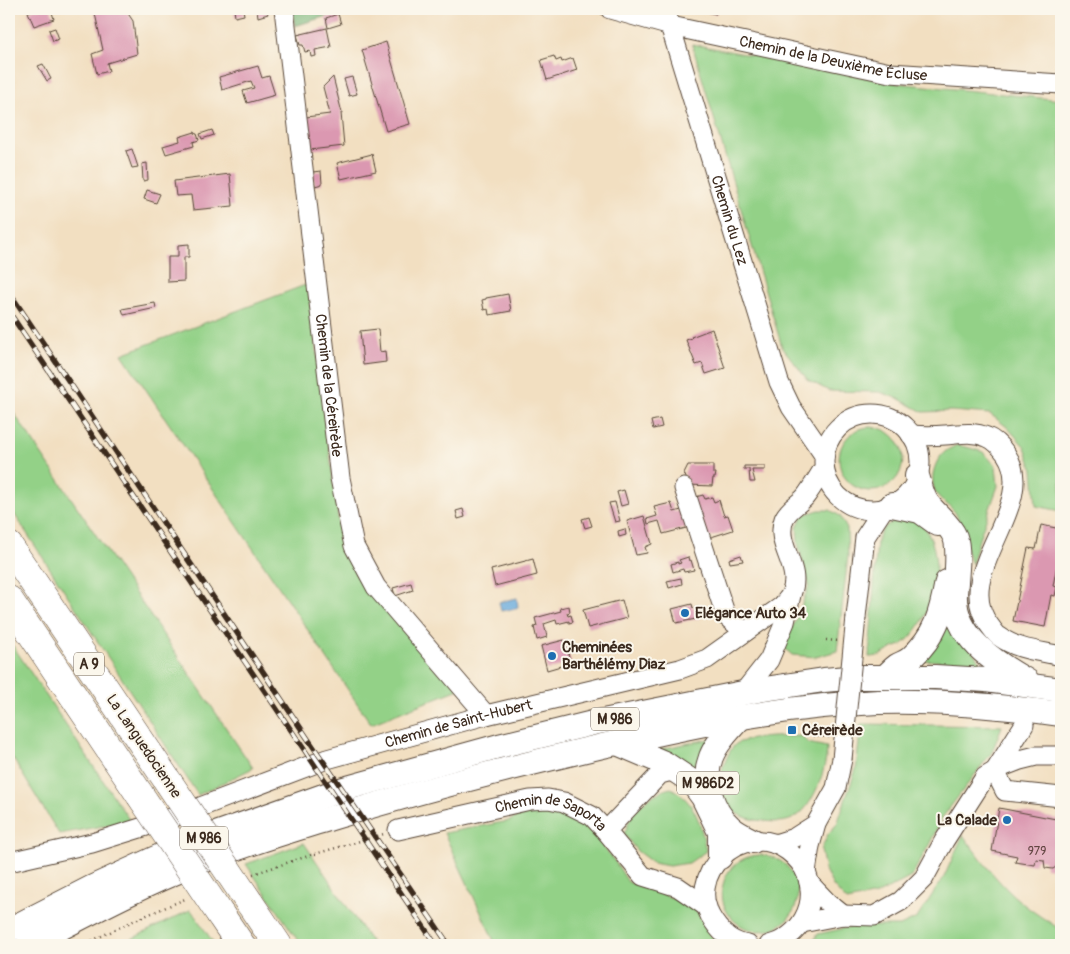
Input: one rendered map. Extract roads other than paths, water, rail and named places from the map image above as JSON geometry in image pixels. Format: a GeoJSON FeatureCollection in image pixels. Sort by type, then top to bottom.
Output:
{"type":"FeatureCollection","features":[{"type":"Feature","properties":{"kind":"highway","name":"La Languedocienne"},"geometry":{"type":"LineString","coordinates":[[9,546],[278,945]]}},
{"type":"Feature","properties":{"kind":"highway","name":"La Languedocienne"},"geometry":{"type":"LineString","coordinates":[[9,600],[242,945]]}},
{"type":"Feature","properties":{"kind":"main road","name":"M 986"},"geometry":{"type":"LineString","coordinates":[[918,469],[927,504],[941,516],[955,537],[957,615],[966,632],[979,647],[1005,669],[1035,686]]}},
{"type":"Feature","properties":{"kind":"main road"},"geometry":{"type":"LineString","coordinates":[[886,677],[927,643],[934,630],[942,612],[950,546],[937,522],[920,511],[888,506]]}},
{"type":"Feature","properties":{"kind":"main road","name":"M 986"},"geometry":{"type":"LineString","coordinates":[[9,930],[91,888],[182,846],[340,790],[499,746],[574,728],[743,693],[824,680],[935,677],[1061,690]]}},
{"type":"Feature","properties":{"kind":"main road","name":"M 986"},"geometry":{"type":"LineString","coordinates":[[28,945],[137,890],[196,863],[265,838],[414,793],[617,743],[741,717],[825,705],[879,702],[963,703],[1061,714]]}},
{"type":"Feature","properties":{"kind":"main road","name":"M 986D2"},"geometry":{"type":"LineString","coordinates":[[741,717],[719,742],[712,756],[707,770],[708,785],[712,798],[727,824],[732,829],[764,843]]}},
{"type":"Feature","properties":{"kind":"main road","name":"M 986"},"geometry":{"type":"LineString","coordinates":[[617,743],[650,756],[691,781],[703,797],[720,832],[714,866]]}},
{"type":"Feature","properties":{"kind":"street","name":"Chemin de la Céreirède"},"geometry":{"type":"LineString","coordinates":[[284,9],[340,478],[354,546],[376,587],[486,715]]}},
{"type":"Feature","properties":{"kind":"street","name":"Chemin de la Deuxième Écluse"},"geometry":{"type":"LineString","coordinates":[[610,9],[668,18],[890,73],[1061,84]]}},
{"type":"Feature","properties":{"kind":"street","name":"Chemin du Lez"},"geometry":{"type":"LineString","coordinates":[[668,18],[779,382],[791,407],[806,427],[824,461]]}},
{"type":"Feature","properties":{"kind":"street"},"geometry":{"type":"LineString","coordinates":[[743,693],[769,660],[785,622],[794,579],[792,565],[781,536],[784,519],[792,507],[805,497],[824,461],[831,437],[844,423],[857,416],[873,414],[887,416],[901,424],[911,435],[918,452],[918,469]]}},
{"type":"Feature","properties":{"kind":"street"},"geometry":{"type":"LineString","coordinates":[[806,427],[844,423]]}},
{"type":"Feature","properties":{"kind":"street"},"geometry":{"type":"LineString","coordinates":[[911,435],[975,433],[988,437],[1000,446],[1011,462],[1015,479],[1013,496],[981,578],[979,599],[984,618],[998,637],[1017,647],[1061,656]]}},
{"type":"Feature","properties":{"kind":"street"},"geometry":{"type":"LineString","coordinates":[[805,497],[845,501],[873,510],[888,506],[908,493],[918,469],[948,435]]}},
{"type":"Feature","properties":{"kind":"street"},"geometry":{"type":"LineString","coordinates":[[824,461],[831,487],[845,501],[865,537]]}},
{"type":"Feature","properties":{"kind":"street"},"geometry":{"type":"LineString","coordinates":[[684,488],[726,616],[745,632]]}},
{"type":"Feature","properties":{"kind":"street"},"geometry":{"type":"LineString","coordinates":[[779,943],[791,935],[802,923],[810,904],[808,877],[810,846],[816,824],[836,788],[842,759],[865,537],[888,506]]}},
{"type":"Feature","properties":{"kind":"street","name":"Chemin de Saint-Hubert"},"geometry":{"type":"LineString","coordinates":[[9,862],[92,843],[166,820],[327,759],[486,715],[680,669],[707,659],[782,606],[791,594]]}},
{"type":"Feature","properties":{"kind":"street"},"geometry":{"type":"LineString","coordinates":[[995,771],[1024,725]]}},
{"type":"Feature","properties":{"kind":"street"},"geometry":{"type":"LineString","coordinates":[[802,923],[843,915],[874,916],[901,901],[924,878],[944,841],[985,777],[1020,760],[1036,756],[1061,756]]}},
{"type":"Feature","properties":{"kind":"street"},"geometry":{"type":"LineString","coordinates":[[606,831],[660,774],[675,770]]}},
{"type":"Feature","properties":{"kind":"street"},"geometry":{"type":"LineString","coordinates":[[995,771],[1005,791],[1061,798]]}},
{"type":"Feature","properties":{"kind":"street","name":"Chemin de Saporta"},"geometry":{"type":"LineString","coordinates":[[398,830],[530,800],[548,799],[564,802],[596,819],[643,876],[678,887],[707,907]]}},
{"type":"Feature","properties":{"kind":"street"},"geometry":{"type":"LineString","coordinates":[[678,887],[714,866],[735,846],[794,838],[816,824]]}},
{"type":"Feature","properties":{"kind":"street"},"geometry":{"type":"LineString","coordinates":[[764,843],[793,855],[827,902],[843,915]]}},
{"type":"Feature","properties":{"kind":"street"},"geometry":{"type":"LineString","coordinates":[[714,866],[706,891],[707,907],[712,920],[731,939],[748,945]]}},
{"type":"Feature","properties":{"kind":"water"},"geometry":{"type":"Polygon","coordinates":[[[517,598],[518,608],[501,611],[499,602],[517,598]]]}},
{"type":"Feature","properties":{"kind":"railway"},"geometry":{"type":"LineString","coordinates":[[9,292],[308,739],[449,945]]}},
{"type":"Feature","properties":{"kind":"railway"},"geometry":{"type":"LineString","coordinates":[[9,312],[436,945]]}},
{"type":"Feature","properties":{"kind":"place","name":"Elégance Auto 34"},"geometry":{"type":"Point","coordinates":[685,613]}},
{"type":"Feature","properties":{"kind":"place","name":"Cheminées Barthélémy Diaz"},"geometry":{"type":"Point","coordinates":[552,656]}},
{"type":"Feature","properties":{"kind":"place","name":"Céreirède"},"geometry":{"type":"Point","coordinates":[792,730]}},
{"type":"Feature","properties":{"kind":"place","name":"La Calade"},"geometry":{"type":"Point","coordinates":[1007,820]}}]}
